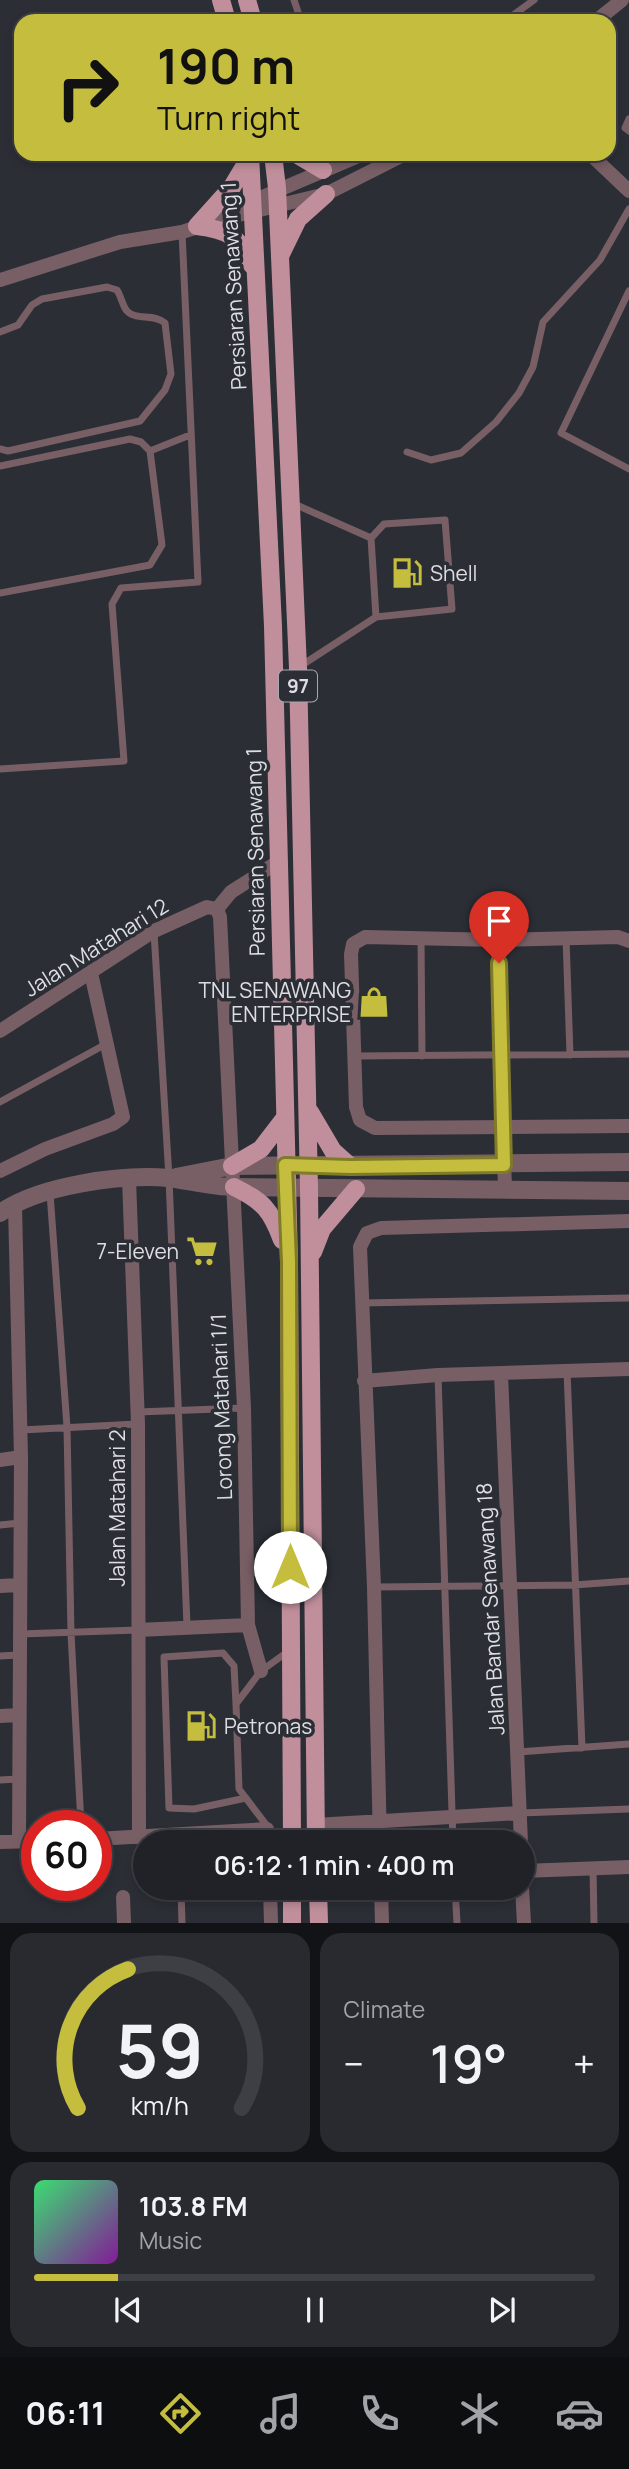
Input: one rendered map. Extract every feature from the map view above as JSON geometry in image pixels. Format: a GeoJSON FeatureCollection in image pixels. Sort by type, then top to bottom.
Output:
{"type":"FeatureCollection","features":[{"type":"Feature","properties":{"kind":"main road"},"geometry":{"type":"LineString","coordinates":[[190,229],[232,187],[247,161]]}},
{"type":"Feature","properties":{"kind":"main road","name":"Persiaran Senawang 1"},"geometry":{"type":"LineString","coordinates":[[250,161],[273,626],[286,1187],[292,1830]]}},
{"type":"Feature","properties":{"kind":"main road","name":"97"},"geometry":{"type":"LineString","coordinates":[[274,161],[298,668],[309,1188],[316,1830]]}},
{"type":"Feature","properties":{"kind":"main road"},"geometry":{"type":"LineString","coordinates":[[308,161],[323,170]]}},
{"type":"Feature","properties":{"kind":"main road"},"geometry":{"type":"LineString","coordinates":[[279,258],[298,219],[326,194]]}},
{"type":"Feature","properties":{"kind":"main road"},"geometry":{"type":"LineString","coordinates":[[190,229],[223,229],[241,243],[254,269]]}},
{"type":"Feature","properties":{"kind":"main road"},"geometry":{"type":"LineString","coordinates":[[306,1105],[322,1136],[351,1167]]}},
{"type":"Feature","properties":{"kind":"main road"},"geometry":{"type":"LineString","coordinates":[[232,1167],[261,1149],[284,1119]]}},
{"type":"Feature","properties":{"kind":"main road"},"geometry":{"type":"LineString","coordinates":[[234,1187],[259,1199],[274,1218],[287,1253]]}},
{"type":"Feature","properties":{"kind":"main road"},"geometry":{"type":"LineString","coordinates":[[310,1260],[322,1229],[356,1189]]}},
{"type":"Feature","properties":{"kind":"main road"},"geometry":{"type":"LineString","coordinates":[[292,1900],[292,1923]]}},
{"type":"Feature","properties":{"kind":"main road"},"geometry":{"type":"LineString","coordinates":[[318,1900],[319,1923]]}},
{"type":"Feature","properties":{"kind":"street"},"geometry":{"type":"LineString","coordinates":[[605,14],[622,0]]}},
{"type":"Feature","properties":{"kind":"street"},"geometry":{"type":"LineString","coordinates":[[0,280],[120,242],[190,229],[226,218],[254,206],[277,188],[346,161]]}},
{"type":"Feature","properties":{"kind":"street"},"geometry":{"type":"LineString","coordinates":[[254,206],[277,208],[326,194],[391,161]]}},
{"type":"Feature","properties":{"kind":"street"},"geometry":{"type":"LineString","coordinates":[[597,161],[629,191]]}},
{"type":"Feature","properties":{"kind":"street"},"geometry":{"type":"LineString","coordinates":[[216,909],[231,892],[278,863]]}},
{"type":"Feature","properties":{"kind":"street","name":"Jalan Matahari 12"},"geometry":{"type":"LineString","coordinates":[[0,1031],[154,931],[206,906],[216,909]]}},
{"type":"Feature","properties":{"kind":"street","name":"Lorong Matahari 1/1"},"geometry":{"type":"LineString","coordinates":[[216,909],[220,917],[244,1408],[248,1625],[261,1671]]}},
{"type":"Feature","properties":{"kind":"street"},"geometry":{"type":"LineString","coordinates":[[629,941],[618,937],[498,940],[365,937],[353,944],[356,1107],[360,1120],[375,1128],[629,1126]]}},
{"type":"Feature","properties":{"kind":"street"},"geometry":{"type":"LineString","coordinates":[[498,940],[505,1190]]}},
{"type":"Feature","properties":{"kind":"street"},"geometry":{"type":"LineString","coordinates":[[0,1171],[45,1149],[113,1124],[123,1116],[91,973]]}},
{"type":"Feature","properties":{"kind":"street"},"geometry":{"type":"LineString","coordinates":[[0,1842],[19,1842],[21,1430],[5,1206],[50,1191],[129,1179],[169,1178],[232,1167],[629,1162]]}},
{"type":"Feature","properties":{"kind":"street"},"geometry":{"type":"LineString","coordinates":[[169,1178],[207,1186],[234,1187],[629,1191]]}},
{"type":"Feature","properties":{"kind":"street","name":"Jalan Matahari 2"},"geometry":{"type":"LineString","coordinates":[[129,1179],[138,1418],[139,1830]]}},
{"type":"Feature","properties":{"kind":"street"},"geometry":{"type":"LineString","coordinates":[[380,1830],[374,1587],[360,1247],[367,1233],[381,1228],[629,1221]]}},
{"type":"Feature","properties":{"kind":"street"},"geometry":{"type":"LineString","coordinates":[[364,1381],[438,1375],[629,1368]]}},
{"type":"Feature","properties":{"kind":"street","name":"Jalan Bandar Senawang 18"},"geometry":{"type":"LineString","coordinates":[[501,1374],[521,1830]]}},
{"type":"Feature","properties":{"kind":"street"},"geometry":{"type":"LineString","coordinates":[[0,1460],[21,1457]]}},
{"type":"Feature","properties":{"kind":"street"},"geometry":{"type":"LineString","coordinates":[[0,1586],[19,1584]]}},
{"type":"Feature","properties":{"kind":"street"},"geometry":{"type":"LineString","coordinates":[[138,1630],[248,1625]]}},
{"type":"Feature","properties":{"kind":"street"},"geometry":{"type":"LineString","coordinates":[[0,1716],[19,1715]]}},
{"type":"Feature","properties":{"kind":"street"},"geometry":{"type":"LineString","coordinates":[[339,1830],[380,1823],[520,1813]]}},
{"type":"Feature","properties":{"kind":"street"},"geometry":{"type":"LineString","coordinates":[[112,1838],[133,1837]]}},
{"type":"Feature","properties":{"kind":"street"},"geometry":{"type":"LineString","coordinates":[[535,1870],[629,1867]]}},
{"type":"Feature","properties":{"kind":"street"},"geometry":{"type":"LineString","coordinates":[[123,1898],[124,1923]]}},
{"type":"Feature","properties":{"kind":"street"},"geometry":{"type":"LineString","coordinates":[[270,1900],[271,1923]]}},
{"type":"Feature","properties":{"kind":"street"},"geometry":{"type":"LineString","coordinates":[[382,1900],[382,1923]]}},
{"type":"Feature","properties":{"kind":"street"},"geometry":{"type":"LineString","coordinates":[[523,1900],[524,1923]]}},
{"type":"Feature","properties":{"kind":"lane"},"geometry":{"type":"LineString","coordinates":[[515,14],[534,0]]}},
{"type":"Feature","properties":{"kind":"lane"},"geometry":{"type":"LineString","coordinates":[[629,119],[625,128],[629,131]]}},
{"type":"Feature","properties":{"kind":"lane"},"geometry":{"type":"LineString","coordinates":[[407,452],[431,460],[461,453],[496,422],[519,393],[533,367],[543,322],[600,260],[629,209]]}},
{"type":"Feature","properties":{"kind":"lane"},"geometry":{"type":"LineString","coordinates":[[0,769],[124,761],[112,604],[121,589],[198,582],[190,435],[190,229]]}},
{"type":"Feature","properties":{"kind":"lane"},"geometry":{"type":"LineString","coordinates":[[0,332],[18,326],[32,305],[42,299],[107,287],[117,290],[125,310],[135,316],[159,317],[165,323],[172,374],[165,390],[140,421],[8,451],[0,449]]}},
{"type":"Feature","properties":{"kind":"lane"},"geometry":{"type":"LineString","coordinates":[[629,291],[561,433],[629,469]]}},
{"type":"Feature","properties":{"kind":"lane"},"geometry":{"type":"LineString","coordinates":[[150,451],[190,435]]}},
{"type":"Feature","properties":{"kind":"lane"},"geometry":{"type":"LineString","coordinates":[[0,466],[130,439],[141,442],[150,451],[162,545],[150,565],[0,593]]}},
{"type":"Feature","properties":{"kind":"lane"},"geometry":{"type":"LineString","coordinates":[[291,502],[371,538]]}},
{"type":"Feature","properties":{"kind":"lane"},"geometry":{"type":"LineString","coordinates":[[298,668],[376,617],[452,608],[445,520],[384,524],[371,538],[376,617]]}},
{"type":"Feature","properties":{"kind":"lane"},"geometry":{"type":"LineString","coordinates":[[154,931],[169,1178],[187,1626]]}},
{"type":"Feature","properties":{"kind":"lane"},"geometry":{"type":"LineString","coordinates":[[421,938],[422,1056]]}},
{"type":"Feature","properties":{"kind":"lane"},"geometry":{"type":"LineString","coordinates":[[566,938],[570,1055]]}},
{"type":"Feature","properties":{"kind":"lane"},"geometry":{"type":"LineString","coordinates":[[0,1102],[107,1044]]}},
{"type":"Feature","properties":{"kind":"lane"},"geometry":{"type":"LineString","coordinates":[[355,1056],[629,1055]]}},
{"type":"Feature","properties":{"kind":"lane"},"geometry":{"type":"LineString","coordinates":[[50,1191],[67,1427],[71,1633],[80,1810]]}},
{"type":"Feature","properties":{"kind":"lane"},"geometry":{"type":"LineString","coordinates":[[361,1303],[629,1298]]}},
{"type":"Feature","properties":{"kind":"lane"},"geometry":{"type":"LineString","coordinates":[[567,1370],[582,1748]]}},
{"type":"Feature","properties":{"kind":"lane"},"geometry":{"type":"LineString","coordinates":[[438,1375],[452,1830]]}},
{"type":"Feature","properties":{"kind":"lane"},"geometry":{"type":"LineString","coordinates":[[21,1430],[244,1408]]}},
{"type":"Feature","properties":{"kind":"lane"},"geometry":{"type":"LineString","coordinates":[[0,1525],[21,1523]]}},
{"type":"Feature","properties":{"kind":"lane"},"geometry":{"type":"LineString","coordinates":[[374,1587],[445,1584],[574,1585],[629,1581]]}},
{"type":"Feature","properties":{"kind":"lane"},"geometry":{"type":"LineString","coordinates":[[18,1634],[138,1630]]}},
{"type":"Feature","properties":{"kind":"lane"},"geometry":{"type":"LineString","coordinates":[[236,1704],[261,1671],[290,1650]]}},
{"type":"Feature","properties":{"kind":"lane"},"geometry":{"type":"LineString","coordinates":[[246,1798],[194,1809],[169,1808],[164,1657],[223,1653],[234,1666],[239,1790],[246,1798],[264,1830]]}},
{"type":"Feature","properties":{"kind":"lane"},"geometry":{"type":"LineString","coordinates":[[0,1656],[19,1655]]}},
{"type":"Feature","properties":{"kind":"lane"},"geometry":{"type":"LineString","coordinates":[[518,1752],[629,1744]]}},
{"type":"Feature","properties":{"kind":"lane"},"geometry":{"type":"LineString","coordinates":[[0,1780],[19,1779]]}},
{"type":"Feature","properties":{"kind":"lane"},"geometry":{"type":"LineString","coordinates":[[520,1813],[629,1809]]}},
{"type":"Feature","properties":{"kind":"lane"},"geometry":{"type":"LineString","coordinates":[[593,1868],[594,1923]]}},
{"type":"Feature","properties":{"kind":"lane"},"geometry":{"type":"LineString","coordinates":[[181,1900],[182,1923]]}},
{"type":"Feature","properties":{"kind":"lane"},"geometry":{"type":"LineString","coordinates":[[456,1900],[457,1923]]}},
{"type":"Feature","properties":{"kind":"place","name":"Shell"},"geometry":{"type":"Point","coordinates":[407,573]}},
{"type":"Feature","properties":{"kind":"place","name":"TNL SENAWANG ENTERPRISE"},"geometry":{"type":"Point","coordinates":[374,1002]}},
{"type":"Feature","properties":{"kind":"place","name":"7-Eleven"},"geometry":{"type":"Point","coordinates":[202,1251]}},
{"type":"Feature","properties":{"kind":"place","name":"Petronas"},"geometry":{"type":"Point","coordinates":[201,1726]}},
{"type":"Feature","properties":{"kind":"route"},"geometry":{"type":"LineString","coordinates":[[290,1567],[289,1262],[285,1165],[504,1165],[499,963]]}}]}
